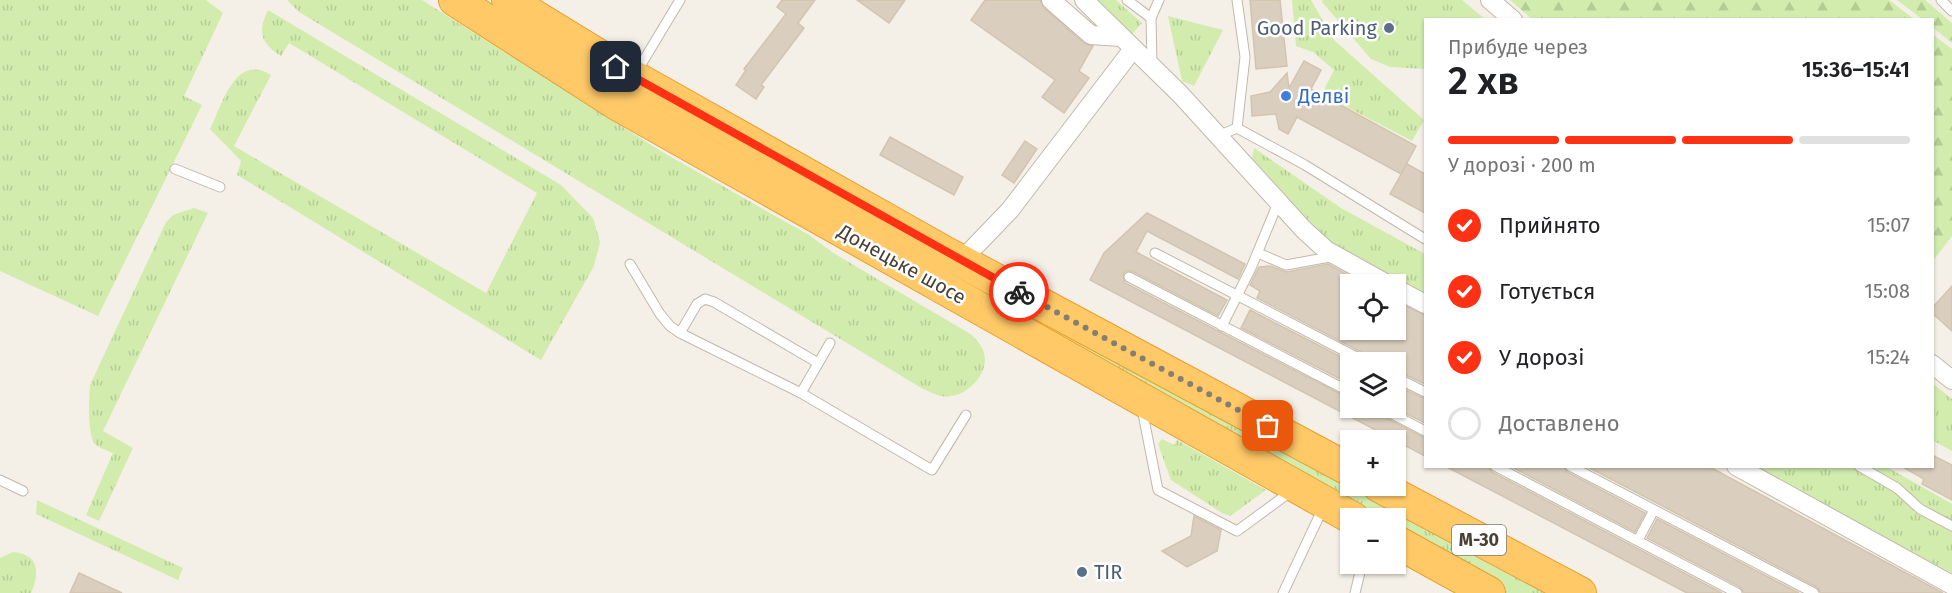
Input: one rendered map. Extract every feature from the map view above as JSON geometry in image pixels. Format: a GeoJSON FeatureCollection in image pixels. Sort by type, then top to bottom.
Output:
{"type":"FeatureCollection","features":[{"type":"Feature","properties":{"kind":"highway","name":"Донецьке шосе"},"geometry":{"type":"LineString","coordinates":[[455,0],[617,104],[1340,511]]}},
{"type":"Feature","properties":{"kind":"highway","name":"Донецьке шосе"},"geometry":{"type":"LineString","coordinates":[[508,0],[634,77],[961,261],[1340,465]]}},
{"type":"Feature","properties":{"kind":"highway","name":"М-30"},"geometry":{"type":"LineString","coordinates":[[1398,496],[1580,593]]}},
{"type":"Feature","properties":{"kind":"highway","name":"М-30"},"geometry":{"type":"LineString","coordinates":[[1406,547],[1489,593]]}},
{"type":"Feature","properties":{"kind":"street"},"geometry":{"type":"LineString","coordinates":[[1051,0],[1091,35],[1127,43]]}},
{"type":"Feature","properties":{"kind":"street"},"geometry":{"type":"LineString","coordinates":[[1084,0],[1152,66],[1278,203],[1326,250],[1369,274]]}},
{"type":"Feature","properties":{"kind":"street"},"geometry":{"type":"LineString","coordinates":[[1490,0],[1511,18]]}},
{"type":"Feature","properties":{"kind":"street"},"geometry":{"type":"LineString","coordinates":[[961,261],[1010,210],[1127,43]]}},
{"type":"Feature","properties":{"kind":"street"},"geometry":{"type":"LineString","coordinates":[[1406,294],[1424,303]]}},
{"type":"Feature","properties":{"kind":"street"},"geometry":{"type":"LineString","coordinates":[[1934,366],[1952,380]]}},
{"type":"Feature","properties":{"kind":"street"},"geometry":{"type":"LineString","coordinates":[[1740,468],[1952,585]]}},
{"type":"Feature","properties":{"kind":"lane"},"geometry":{"type":"LineString","coordinates":[[634,77],[680,0]]}},
{"type":"Feature","properties":{"kind":"lane"},"geometry":{"type":"LineString","coordinates":[[1127,0],[1151,18]]}},
{"type":"Feature","properties":{"kind":"lane"},"geometry":{"type":"LineString","coordinates":[[1152,66],[1151,18],[1159,0]]}},
{"type":"Feature","properties":{"kind":"lane"},"geometry":{"type":"LineString","coordinates":[[1237,128],[1245,57],[1238,0]]}},
{"type":"Feature","properties":{"kind":"lane"},"geometry":{"type":"LineString","coordinates":[[1941,0],[1952,11]]}},
{"type":"Feature","properties":{"kind":"lane"},"geometry":{"type":"LineString","coordinates":[[1218,136],[1237,128]]}},
{"type":"Feature","properties":{"kind":"lane"},"geometry":{"type":"LineString","coordinates":[[1237,128],[1305,165],[1424,238]]}},
{"type":"Feature","properties":{"kind":"lane"},"geometry":{"type":"LineString","coordinates":[[175,169],[220,187]]}},
{"type":"Feature","properties":{"kind":"lane"},"geometry":{"type":"LineString","coordinates":[[1222,326],[1258,253],[1278,203]]}},
{"type":"Feature","properties":{"kind":"lane"},"geometry":{"type":"LineString","coordinates":[[1155,253],[1346,352]]}},
{"type":"Feature","properties":{"kind":"lane"},"geometry":{"type":"LineString","coordinates":[[1258,253],[1286,265],[1337,256]]}},
{"type":"Feature","properties":{"kind":"lane"},"geometry":{"type":"LineString","coordinates":[[630,264],[660,314],[670,326],[680,333],[801,393],[932,470],[966,415]]}},
{"type":"Feature","properties":{"kind":"lane"},"geometry":{"type":"LineString","coordinates":[[1129,277],[1340,387]]}},
{"type":"Feature","properties":{"kind":"lane"},"geometry":{"type":"LineString","coordinates":[[680,333],[697,304],[705,299],[714,302],[818,363]]}},
{"type":"Feature","properties":{"kind":"lane"},"geometry":{"type":"LineString","coordinates":[[801,393],[830,342]]}},
{"type":"Feature","properties":{"kind":"lane"},"geometry":{"type":"LineString","coordinates":[[1406,382],[1424,392]]}},
{"type":"Feature","properties":{"kind":"lane"},"geometry":{"type":"LineString","coordinates":[[1139,398],[1158,490],[1237,531],[1297,488]]}},
{"type":"Feature","properties":{"kind":"lane"},"geometry":{"type":"LineString","coordinates":[[1400,418],[1424,430]]}},
{"type":"Feature","properties":{"kind":"lane"},"geometry":{"type":"LineString","coordinates":[[1499,468],[1737,593]]}},
{"type":"Feature","properties":{"kind":"lane"},"geometry":{"type":"LineString","coordinates":[[1574,468],[1814,593]]}},
{"type":"Feature","properties":{"kind":"lane"},"geometry":{"type":"LineString","coordinates":[[1863,468],[1898,488],[1920,509],[1952,526]]}},
{"type":"Feature","properties":{"kind":"lane"},"geometry":{"type":"LineString","coordinates":[[0,480],[23,491]]}},
{"type":"Feature","properties":{"kind":"lane"},"geometry":{"type":"LineString","coordinates":[[1283,593],[1326,503]]}},
{"type":"Feature","properties":{"kind":"lane"},"geometry":{"type":"LineString","coordinates":[[1638,540],[1654,510]]}},
{"type":"Feature","properties":{"kind":"lane"},"geometry":{"type":"LineString","coordinates":[[1355,593],[1360,574]]}},
{"type":"Feature","properties":{"kind":"green space"},"geometry":{"type":"Polygon","coordinates":[[[0,0],[206,0],[223,13],[184,96],[202,105],[98,316],[0,271],[0,0]]]}},
{"type":"Feature","properties":{"kind":"green space"},"geometry":{"type":"Polygon","coordinates":[[[287,0],[422,0],[664,153],[809,235],[835,254],[972,335],[981,346],[985,356],[981,375],[970,387],[956,395],[941,396],[923,389],[299,12],[287,0]]]}},
{"type":"Feature","properties":{"kind":"green space"},"geometry":{"type":"Polygon","coordinates":[[[1096,0],[1116,0],[1142,23],[1132,34],[1096,0]]]}},
{"type":"Feature","properties":{"kind":"green space"},"geometry":{"type":"Polygon","coordinates":[[[1292,0],[1311,0],[1334,40],[1424,120],[1412,141],[1322,94],[1334,70],[1313,52],[1296,46],[1292,0]]]}},
{"type":"Feature","properties":{"kind":"green space","name":"Good Parking"},"geometry":{"type":"Polygon","coordinates":[[[1323,0],[1462,0],[1484,18],[1424,18],[1424,69],[1390,67],[1371,59],[1322,2],[1323,0]]]}},
{"type":"Feature","properties":{"kind":"green space"},"geometry":{"type":"Polygon","coordinates":[[[1510,0],[1889,0],[1913,18],[1531,18],[1510,0]]]}},
{"type":"Feature","properties":{"kind":"green space"},"geometry":{"type":"Polygon","coordinates":[[[1897,0],[1925,0],[1952,23],[1952,43],[1934,29],[1934,18],[1921,18],[1897,0]]]}},
{"type":"Feature","properties":{"kind":"green space"},"geometry":{"type":"Polygon","coordinates":[[[268,10],[561,185],[593,218],[600,242],[594,266],[541,360],[237,175],[241,161],[210,129],[232,84],[248,70],[259,70],[271,75],[234,146],[486,293],[537,193],[289,43],[281,56],[269,47],[263,37],[263,25],[268,10]]]}},
{"type":"Feature","properties":{"kind":"green space"},"geometry":{"type":"Polygon","coordinates":[[[1168,16],[1223,30],[1194,86],[1182,81],[1168,16]]]}},
{"type":"Feature","properties":{"kind":"green space"},"geometry":{"type":"Polygon","coordinates":[[[1934,36],[1952,49],[1952,236],[1934,259],[1934,36]]]}},
{"type":"Feature","properties":{"kind":"green space"},"geometry":{"type":"Polygon","coordinates":[[[1254,148],[1341,208],[1424,253],[1424,293],[1406,284],[1406,274],[1387,274],[1331,245],[1252,158],[1254,148]]]}},
{"type":"Feature","properties":{"kind":"green space"},"geometry":{"type":"Polygon","coordinates":[[[194,208],[208,213],[103,431],[133,448],[99,521],[86,515],[113,453],[95,444],[92,439],[89,416],[90,385],[166,222],[173,215],[194,208]]]}},
{"type":"Feature","properties":{"kind":"green space"},"geometry":{"type":"Polygon","coordinates":[[[1017,309],[1340,479],[1340,496],[1372,496],[1395,508],[1353,508],[1014,316],[1017,309]]]}},
{"type":"Feature","properties":{"kind":"green space"},"geometry":{"type":"Polygon","coordinates":[[[1934,385],[1952,399],[1952,451],[1934,441],[1934,385]]]}},
{"type":"Feature","properties":{"kind":"green space"},"geometry":{"type":"Polygon","coordinates":[[[1162,439],[1174,445],[1177,440],[1266,490],[1230,516],[1222,513],[1171,480],[1158,444],[1162,439]]]}},
{"type":"Feature","properties":{"kind":"green space"},"geometry":{"type":"Polygon","coordinates":[[[1753,468],[1889,468],[1952,504],[1952,573],[1753,468]]]}},
{"type":"Feature","properties":{"kind":"green space"},"geometry":{"type":"Polygon","coordinates":[[[37,500],[183,568],[178,580],[36,514],[37,500]]]}},
{"type":"Feature","properties":{"kind":"green space"},"geometry":{"type":"Polygon","coordinates":[[[1406,514],[1556,593],[1503,593],[1406,538],[1406,514]]]}},
{"type":"Feature","properties":{"kind":"green space"},"geometry":{"type":"Polygon","coordinates":[[[13,552],[28,556],[35,566],[36,578],[31,593],[0,593],[0,558],[13,552]]]}},
{"type":"Feature","properties":{"kind":"building"},"geometry":{"type":"Polygon","coordinates":[[[782,0],[815,0],[798,23],[804,28],[761,85],[764,87],[756,99],[736,85],[746,70],[744,69],[786,14],[777,7],[782,0]]]}},
{"type":"Feature","properties":{"kind":"building"},"geometry":{"type":"Polygon","coordinates":[[[857,0],[905,0],[889,23],[857,0]]]}},
{"type":"Feature","properties":{"kind":"building"},"geometry":{"type":"Polygon","coordinates":[[[985,0],[1040,0],[1044,8],[1084,43],[1093,46],[1079,71],[1089,78],[1064,113],[1042,97],[1055,80],[971,20],[985,0]]]}},
{"type":"Feature","properties":{"kind":"building"},"geometry":{"type":"Polygon","coordinates":[[[1250,0],[1280,0],[1287,66],[1256,69],[1250,0]]]}},
{"type":"Feature","properties":{"kind":"building"},"geometry":{"type":"Polygon","coordinates":[[[1304,61],[1321,70],[1311,89],[1416,146],[1401,174],[1297,117],[1288,134],[1279,129],[1276,114],[1252,116],[1251,96],[1270,92],[1287,73],[1289,88],[1304,61]]]}},
{"type":"Feature","properties":{"kind":"building"},"geometry":{"type":"Polygon","coordinates":[[[890,137],[963,177],[954,195],[880,155],[890,137]]]}},
{"type":"Feature","properties":{"kind":"building"},"geometry":{"type":"Polygon","coordinates":[[[1025,141],[1037,149],[1014,183],[1002,175],[1025,141]]]}},
{"type":"Feature","properties":{"kind":"building"},"geometry":{"type":"Polygon","coordinates":[[[1407,164],[1424,173],[1424,212],[1390,194],[1407,164]]]}},
{"type":"Feature","properties":{"kind":"building"},"geometry":{"type":"Polygon","coordinates":[[[1147,213],[1245,264],[1238,279],[1147,231],[1136,252],[1227,300],[1218,316],[1132,271],[1126,271],[1123,274],[1125,283],[1340,394],[1340,411],[1090,280],[1104,253],[1147,213]]]}},
{"type":"Feature","properties":{"kind":"building"},"geometry":{"type":"Polygon","coordinates":[[[1328,264],[1346,274],[1340,274],[1340,340],[1406,340],[1406,306],[1424,315],[1424,384],[1406,375],[1406,352],[1361,352],[1257,298],[1260,291],[1250,285],[1259,267],[1270,266],[1287,272],[1328,264]]]}},
{"type":"Feature","properties":{"kind":"building"},"geometry":{"type":"Polygon","coordinates":[[[1952,286],[1952,331],[1934,315],[1934,306],[1952,286]]]}},
{"type":"Feature","properties":{"kind":"building"},"geometry":{"type":"Polygon","coordinates":[[[1250,310],[1340,356],[1340,379],[1241,328],[1250,310]]]}},
{"type":"Feature","properties":{"kind":"building"},"geometry":{"type":"Polygon","coordinates":[[[1406,390],[1424,399],[1424,422],[1406,414],[1406,390]]]}},
{"type":"Feature","properties":{"kind":"building"},"geometry":{"type":"Polygon","coordinates":[[[1353,418],[1386,418],[1424,437],[1424,455],[1406,446],[1406,430],[1376,430],[1353,418]]]}},
{"type":"Feature","properties":{"kind":"building"},"geometry":{"type":"Polygon","coordinates":[[[1934,456],[1952,465],[1952,500],[1922,484],[1924,479],[1905,468],[1934,468],[1934,456]]]}},
{"type":"Feature","properties":{"kind":"building"},"geometry":{"type":"Polygon","coordinates":[[[1449,468],[1489,468],[1492,472],[1722,593],[1687,593],[1449,468]]]}},
{"type":"Feature","properties":{"kind":"building"},"geometry":{"type":"Polygon","coordinates":[[[1514,468],[1564,468],[1567,472],[1645,513],[1635,532],[1514,468]]]}},
{"type":"Feature","properties":{"kind":"building"},"geometry":{"type":"Polygon","coordinates":[[[1590,468],[1712,468],[1943,593],[1821,593],[1817,587],[1590,468]]]}},
{"type":"Feature","properties":{"kind":"building"},"geometry":{"type":"Polygon","coordinates":[[[1194,516],[1221,530],[1217,551],[1187,567],[1162,551],[1191,536],[1194,516]]]}},
{"type":"Feature","properties":{"kind":"building"},"geometry":{"type":"Polygon","coordinates":[[[1657,519],[1799,593],[1744,593],[1740,587],[1647,538],[1657,519]]]}},
{"type":"Feature","properties":{"kind":"building"},"geometry":{"type":"Polygon","coordinates":[[[79,573],[122,593],[70,593],[79,573]]]}},
{"type":"Feature","properties":{"kind":"way so far"},"geometry":{"type":"LineString","coordinates":[[1019,292],[1268,426]]}},
{"type":"Feature","properties":{"kind":"place","name":"Good Parking"},"geometry":{"type":"Point","coordinates":[1389,28]}},
{"type":"Feature","properties":{"kind":"place","name":"Делві"},"geometry":{"type":"Point","coordinates":[1286,96]}},
{"type":"Feature","properties":{"kind":"place","name":"TIR"},"geometry":{"type":"Point","coordinates":[1082,572]}},
{"type":"Feature","properties":{"kind":"route"},"geometry":{"type":"LineString","coordinates":[[616,67],[1019,292]]}}]}
